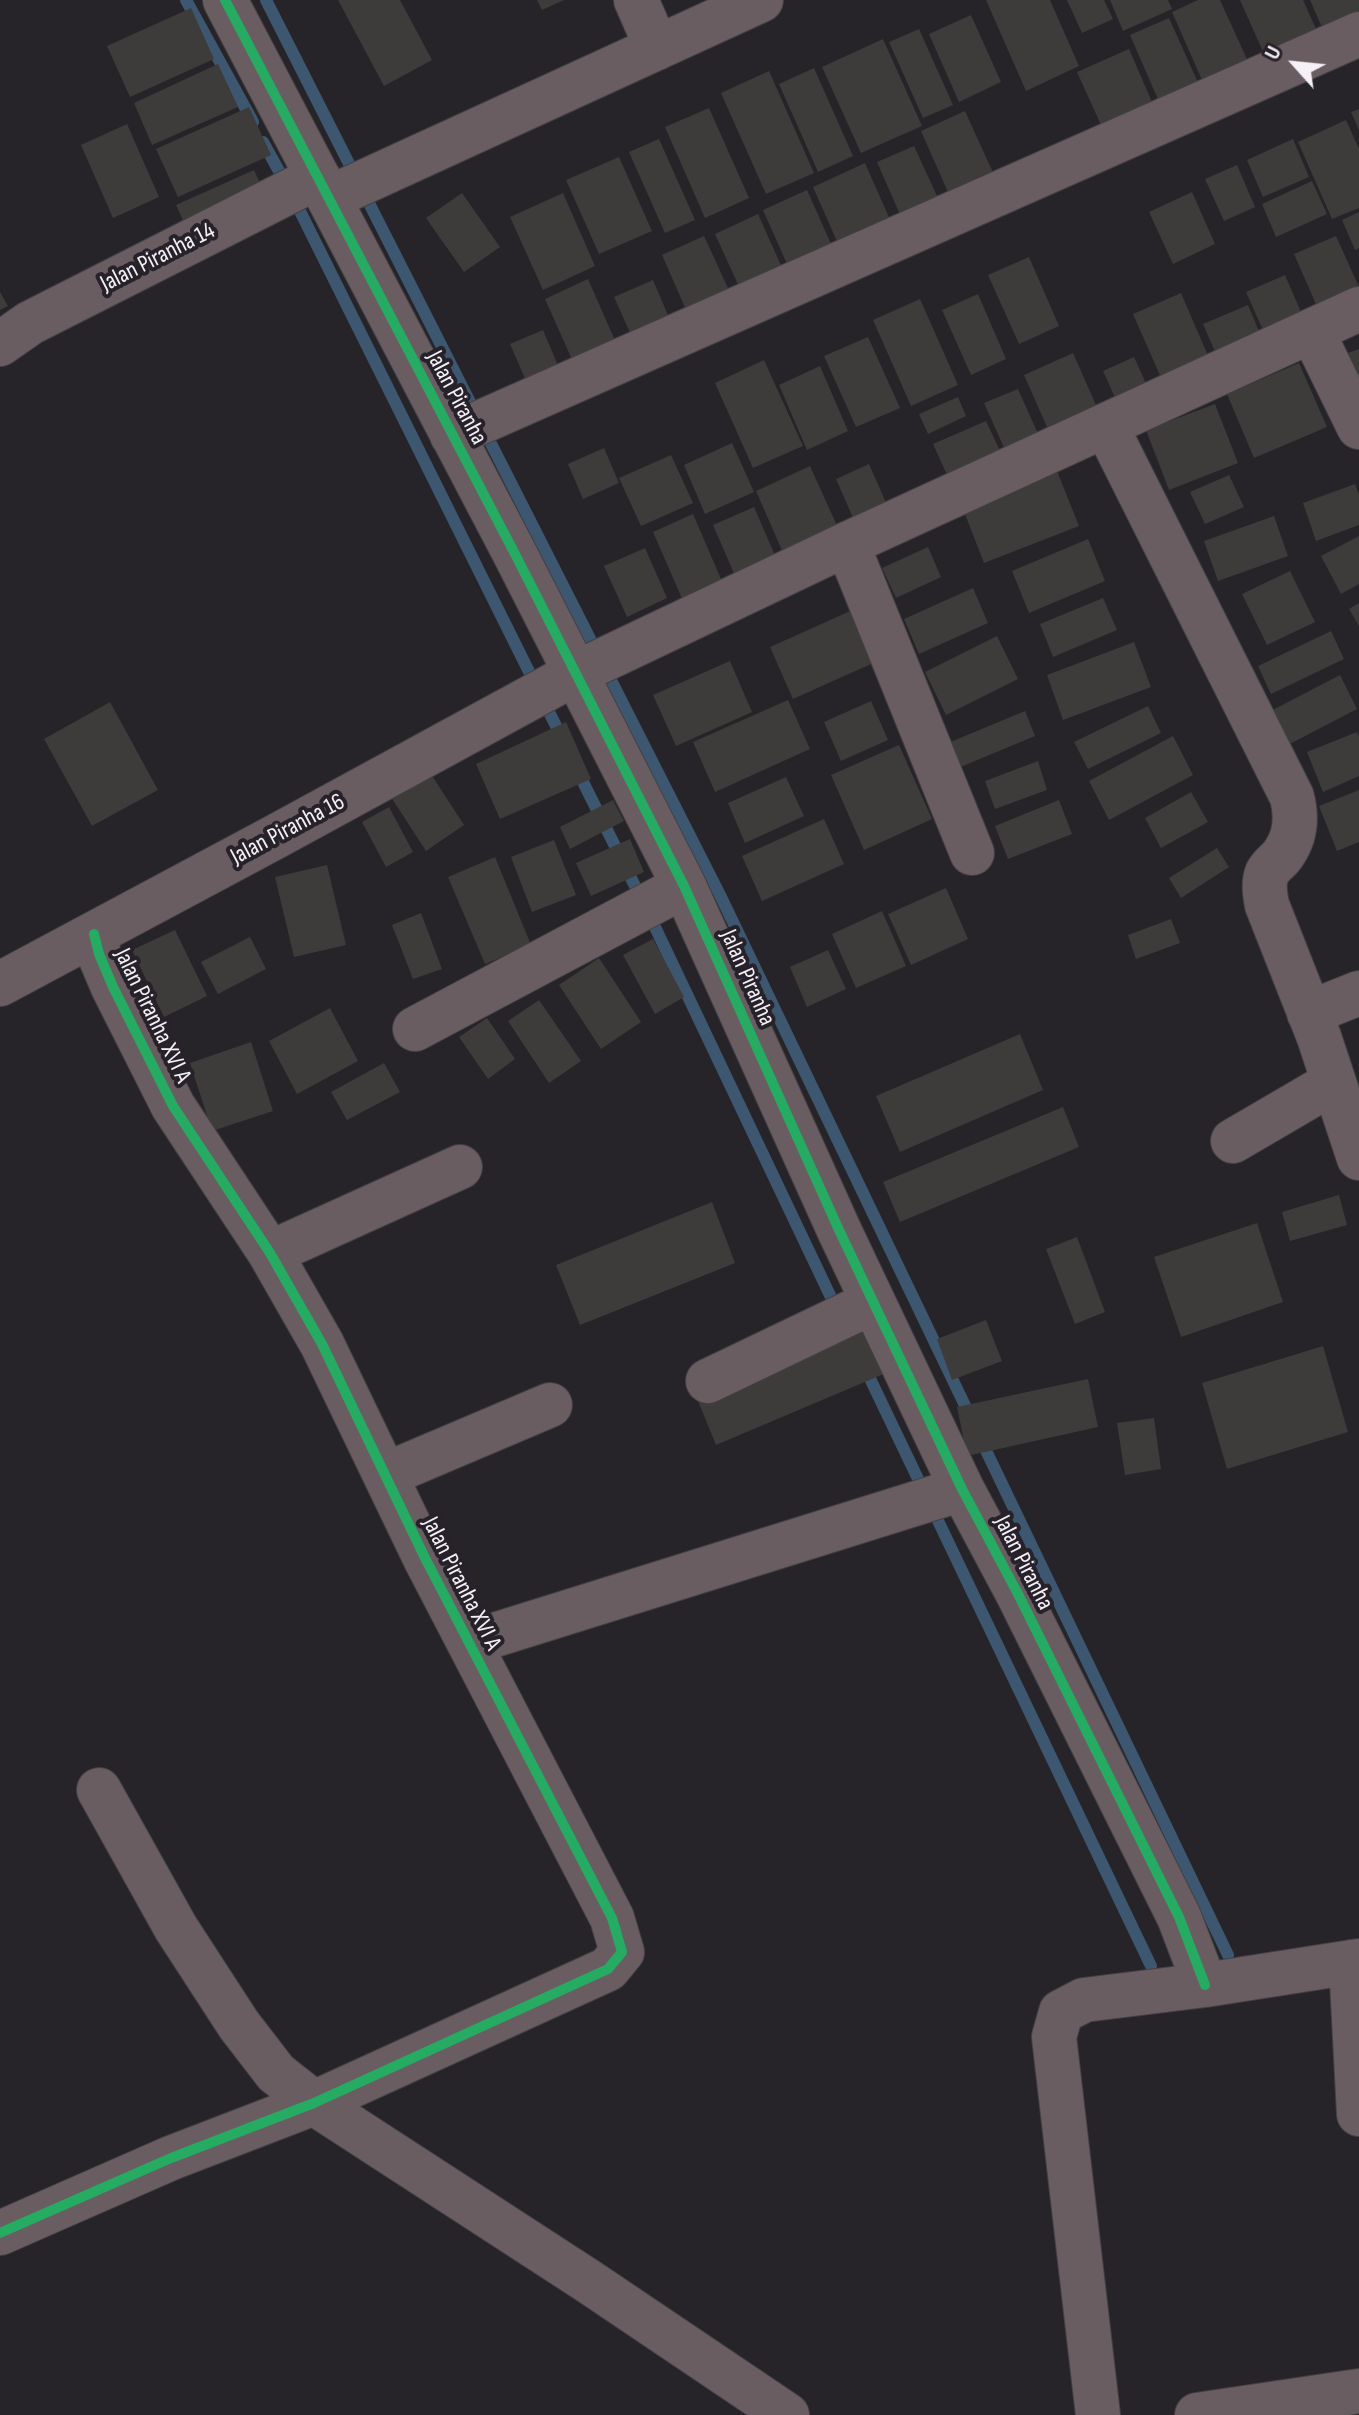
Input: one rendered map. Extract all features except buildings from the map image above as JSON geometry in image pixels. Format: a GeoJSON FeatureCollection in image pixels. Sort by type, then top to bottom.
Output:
{"type":"FeatureCollection","features":[{"type":"Feature","properties":{"kind":"street","name":"Jalan Piranha"},"geometry":{"type":"LineString","coordinates":[[225,0],[684,886],[873,1302],[962,1489],[1018,1594],[1179,1917],[1205,1985]]}},
{"type":"Feature","properties":{"kind":"street"},"geometry":{"type":"LineString","coordinates":[[636,0],[657,48]]}},
{"type":"Feature","properties":{"kind":"street","name":"Jalan Piranha 14"},"geometry":{"type":"LineString","coordinates":[[0,344],[30,323],[323,187],[657,48],[761,0]]}},
{"type":"Feature","properties":{"kind":"street"},"geometry":{"type":"LineString","coordinates":[[452,435],[1359,34]]}},
{"type":"Feature","properties":{"kind":"street","name":"Jalan Piranha 16"},"geometry":{"type":"LineString","coordinates":[[0,984],[574,674],[847,544],[1359,309]]}},
{"type":"Feature","properties":{"kind":"street"},"geometry":{"type":"LineString","coordinates":[[1312,331],[1359,427]]}},
{"type":"Feature","properties":{"kind":"street"},"geometry":{"type":"LineString","coordinates":[[1106,426],[1292,797],[1295,812],[1293,836],[1284,854],[1267,872],[1264,888],[1267,905],[1309,1013],[1359,1158]]}},
{"type":"Feature","properties":{"kind":"street"},"geometry":{"type":"LineString","coordinates":[[847,544],[972,853]]}},
{"type":"Feature","properties":{"kind":"street"},"geometry":{"type":"LineString","coordinates":[[415,1029],[684,886]]}},
{"type":"Feature","properties":{"kind":"street","name":"Jalan Piranha XVI A"},"geometry":{"type":"LineString","coordinates":[[94,934],[113,987],[173,1106],[270,1253],[322,1344],[469,1643],[612,1918],[622,1952],[608,1969],[314,2103]]}},
{"type":"Feature","properties":{"kind":"street"},"geometry":{"type":"LineString","coordinates":[[1309,1013],[1359,993]]}},
{"type":"Feature","properties":{"kind":"street"},"geometry":{"type":"LineString","coordinates":[[1233,1141],[1334,1082]]}},
{"type":"Feature","properties":{"kind":"street"},"geometry":{"type":"LineString","coordinates":[[270,1253],[460,1167]]}},
{"type":"Feature","properties":{"kind":"street"},"geometry":{"type":"LineString","coordinates":[[708,1381],[873,1302]]}},
{"type":"Feature","properties":{"kind":"street"},"geometry":{"type":"LineString","coordinates":[[385,1475],[550,1405]]}},
{"type":"Feature","properties":{"kind":"street"},"geometry":{"type":"LineString","coordinates":[[469,1643],[962,1489]]}},
{"type":"Feature","properties":{"kind":"street"},"geometry":{"type":"LineString","coordinates":[[99,1790],[176,1928],[239,2025],[276,2073],[314,2103],[575,2272],[787,2415]]}},
{"type":"Feature","properties":{"kind":"street"},"geometry":{"type":"LineString","coordinates":[[1098,2415],[1054,2037],[1061,2012],[1084,2000],[1355,1962],[1359,2114]]}},
{"type":"Feature","properties":{"kind":"street"},"geometry":{"type":"LineString","coordinates":[[0,2233],[171,2158],[314,2103]]}},
{"type":"Feature","properties":{"kind":"street"},"geometry":{"type":"LineString","coordinates":[[1197,2415],[1359,2391]]}},
{"type":"Feature","properties":{"kind":"waterway"},"geometry":{"type":"LineString","coordinates":[[186,0],[253,122]]}},
{"type":"Feature","properties":{"kind":"waterway"},"geometry":{"type":"LineString","coordinates":[[266,0],[721,897],[971,1418]]}},
{"type":"Feature","properties":{"kind":"waterway"},"geometry":{"type":"LineString","coordinates":[[263,142],[563,740]]}},
{"type":"Feature","properties":{"kind":"waterway"},"geometry":{"type":"LineString","coordinates":[[576,768],[837,1310]]}},
{"type":"Feature","properties":{"kind":"waterway"},"geometry":{"type":"LineString","coordinates":[[864,1366],[1151,1966]]}},
{"type":"Feature","properties":{"kind":"waterway"},"geometry":{"type":"LineString","coordinates":[[980,1438],[1228,1955]]}},
{"type":"Feature","properties":{"kind":"cycle path"},"geometry":{"type":"LineString","coordinates":[[225,0],[515,554],[684,886],[839,1230],[962,1489],[1018,1594],[1179,1917],[1205,1985]]}},
{"type":"Feature","properties":{"kind":"cycle path"},"geometry":{"type":"LineString","coordinates":[[0,2233],[171,2158],[314,2103],[608,1969],[622,1952],[612,1918],[425,1558],[322,1344],[270,1253],[173,1106],[113,987],[94,934]]}}]}
